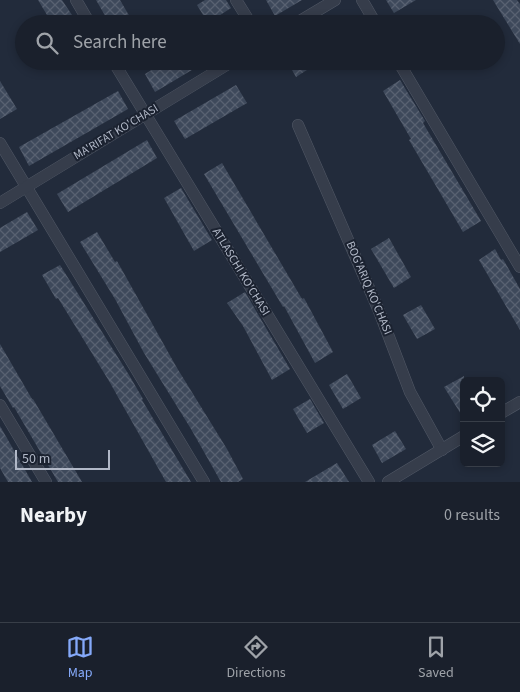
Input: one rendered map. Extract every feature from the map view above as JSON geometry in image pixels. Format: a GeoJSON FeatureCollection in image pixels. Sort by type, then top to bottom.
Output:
{"type":"FeatureCollection","features":[{"type":"Feature","properties":{"kind":"street"},"geometry":{"type":"LineString","coordinates":[[76,0],[85,15]]}},
{"type":"Feature","properties":{"kind":"street"},"geometry":{"type":"LineString","coordinates":[[236,0],[245,15]]}},
{"type":"Feature","properties":{"kind":"street"},"geometry":{"type":"LineString","coordinates":[[310,15],[336,0]]}},
{"type":"Feature","properties":{"kind":"street"},"geometry":{"type":"LineString","coordinates":[[362,0],[371,15]]}},
{"type":"Feature","properties":{"kind":"street","name":"ATLASCHI KO'CHASI"},"geometry":{"type":"LineString","coordinates":[[118,70],[369,482]]}},
{"type":"Feature","properties":{"kind":"street","name":"MA'RIFAT KO'CHASI"},"geometry":{"type":"LineString","coordinates":[[0,203],[217,70]]}},
{"type":"Feature","properties":{"kind":"street"},"geometry":{"type":"LineString","coordinates":[[403,70],[520,267]]}},
{"type":"Feature","properties":{"kind":"street","name":"BOG'ARIQ KO'CHASI"},"geometry":{"type":"LineString","coordinates":[[298,125],[380,311],[410,392],[442,450]]}},
{"type":"Feature","properties":{"kind":"street"},"geometry":{"type":"LineString","coordinates":[[0,143],[204,482]]}},
{"type":"Feature","properties":{"kind":"street"},"geometry":{"type":"LineString","coordinates":[[505,411],[520,402]]}},
{"type":"Feature","properties":{"kind":"street"},"geometry":{"type":"LineString","coordinates":[[0,405],[46,482]]}},
{"type":"Feature","properties":{"kind":"street"},"geometry":{"type":"LineString","coordinates":[[388,482],[460,439]]}},
{"type":"Feature","properties":{"kind":"building"},"geometry":{"type":"Polygon","coordinates":[[[38,0],[62,0],[72,15],[47,15],[38,0]]]}},
{"type":"Feature","properties":{"kind":"building"},"geometry":{"type":"Polygon","coordinates":[[[96,0],[120,0],[129,15],[105,15],[96,0]]]}},
{"type":"Feature","properties":{"kind":"building"},"geometry":{"type":"Polygon","coordinates":[[[205,0],[226,0],[231,8],[220,15],[203,15],[197,5],[205,0]]]}},
{"type":"Feature","properties":{"kind":"building"},"geometry":{"type":"Polygon","coordinates":[[[266,0],[302,0],[277,15],[274,15],[266,0]]]}},
{"type":"Feature","properties":{"kind":"building"},"geometry":{"type":"Polygon","coordinates":[[[386,0],[416,0],[394,13],[386,0]]]}},
{"type":"Feature","properties":{"kind":"building"},"geometry":{"type":"Polygon","coordinates":[[[493,0],[517,0],[520,4],[520,44],[505,20],[505,15],[502,15],[493,0]]]}},
{"type":"Feature","properties":{"kind":"building"},"geometry":{"type":"Polygon","coordinates":[[[151,70],[192,70],[155,92],[145,74],[151,70]]]}},
{"type":"Feature","properties":{"kind":"building"},"geometry":{"type":"Polygon","coordinates":[[[292,70],[307,70],[296,77],[292,70]]]}},
{"type":"Feature","properties":{"kind":"building"},"geometry":{"type":"Polygon","coordinates":[[[400,80],[481,221],[463,232],[409,140],[411,139],[383,91],[400,80]]]}},
{"type":"Feature","properties":{"kind":"building"},"geometry":{"type":"Polygon","coordinates":[[[0,81],[17,109],[0,119],[0,81]]]}},
{"type":"Feature","properties":{"kind":"building"},"geometry":{"type":"Polygon","coordinates":[[[236,85],[247,103],[185,139],[174,121],[236,85]]]}},
{"type":"Feature","properties":{"kind":"building"},"geometry":{"type":"Polygon","coordinates":[[[118,91],[128,109],[29,166],[19,147],[118,91]]]}},
{"type":"Feature","properties":{"kind":"building"},"geometry":{"type":"Polygon","coordinates":[[[147,140],[157,158],[68,212],[57,194],[147,140]]]}},
{"type":"Feature","properties":{"kind":"building"},"geometry":{"type":"Polygon","coordinates":[[[222,163],[302,299],[304,298],[333,352],[315,363],[284,306],[204,174],[222,163]]]}},
{"type":"Feature","properties":{"kind":"building"},"geometry":{"type":"Polygon","coordinates":[[[181,188],[212,240],[194,251],[164,198],[181,188]]]}},
{"type":"Feature","properties":{"kind":"building"},"geometry":{"type":"Polygon","coordinates":[[[27,212],[38,230],[0,252],[0,228],[27,212]]]}},
{"type":"Feature","properties":{"kind":"building"},"geometry":{"type":"Polygon","coordinates":[[[97,232],[115,262],[117,261],[177,368],[227,449],[243,479],[238,482],[221,482],[80,242],[97,232]]]}},
{"type":"Feature","properties":{"kind":"building"},"geometry":{"type":"Polygon","coordinates":[[[389,238],[411,277],[394,288],[371,249],[389,238]]]}},
{"type":"Feature","properties":{"kind":"building"},"geometry":{"type":"Polygon","coordinates":[[[495,249],[520,289],[520,330],[479,260],[495,249]]]}},
{"type":"Feature","properties":{"kind":"building"},"geometry":{"type":"Polygon","coordinates":[[[60,265],[129,375],[191,482],[166,482],[109,381],[42,275],[60,265]]]}},
{"type":"Feature","properties":{"kind":"building"},"geometry":{"type":"Polygon","coordinates":[[[245,292],[290,369],[272,380],[243,326],[227,303],[245,292]]]}},
{"type":"Feature","properties":{"kind":"building"},"geometry":{"type":"Polygon","coordinates":[[[421,305],[435,329],[417,339],[403,315],[421,305]]]}},
{"type":"Feature","properties":{"kind":"building"},"geometry":{"type":"Polygon","coordinates":[[[0,344],[82,482],[58,482],[13,408],[0,386],[0,344]]]}},
{"type":"Feature","properties":{"kind":"building"},"geometry":{"type":"Polygon","coordinates":[[[347,374],[361,398],[343,409],[329,385],[347,374]]]}},
{"type":"Feature","properties":{"kind":"building"},"geometry":{"type":"Polygon","coordinates":[[[460,378],[460,413],[444,387],[460,378]]]}},
{"type":"Feature","properties":{"kind":"building"},"geometry":{"type":"Polygon","coordinates":[[[310,399],[324,423],[307,433],[293,409],[310,399]]]}},
{"type":"Feature","properties":{"kind":"building"},"geometry":{"type":"Polygon","coordinates":[[[0,426],[32,482],[8,482],[0,468],[0,426]]]}},
{"type":"Feature","properties":{"kind":"building"},"geometry":{"type":"Polygon","coordinates":[[[395,431],[406,449],[382,463],[372,445],[395,431]]]}},
{"type":"Feature","properties":{"kind":"building"},"geometry":{"type":"Polygon","coordinates":[[[337,463],[349,482],[305,482],[337,463]]]}}]}
